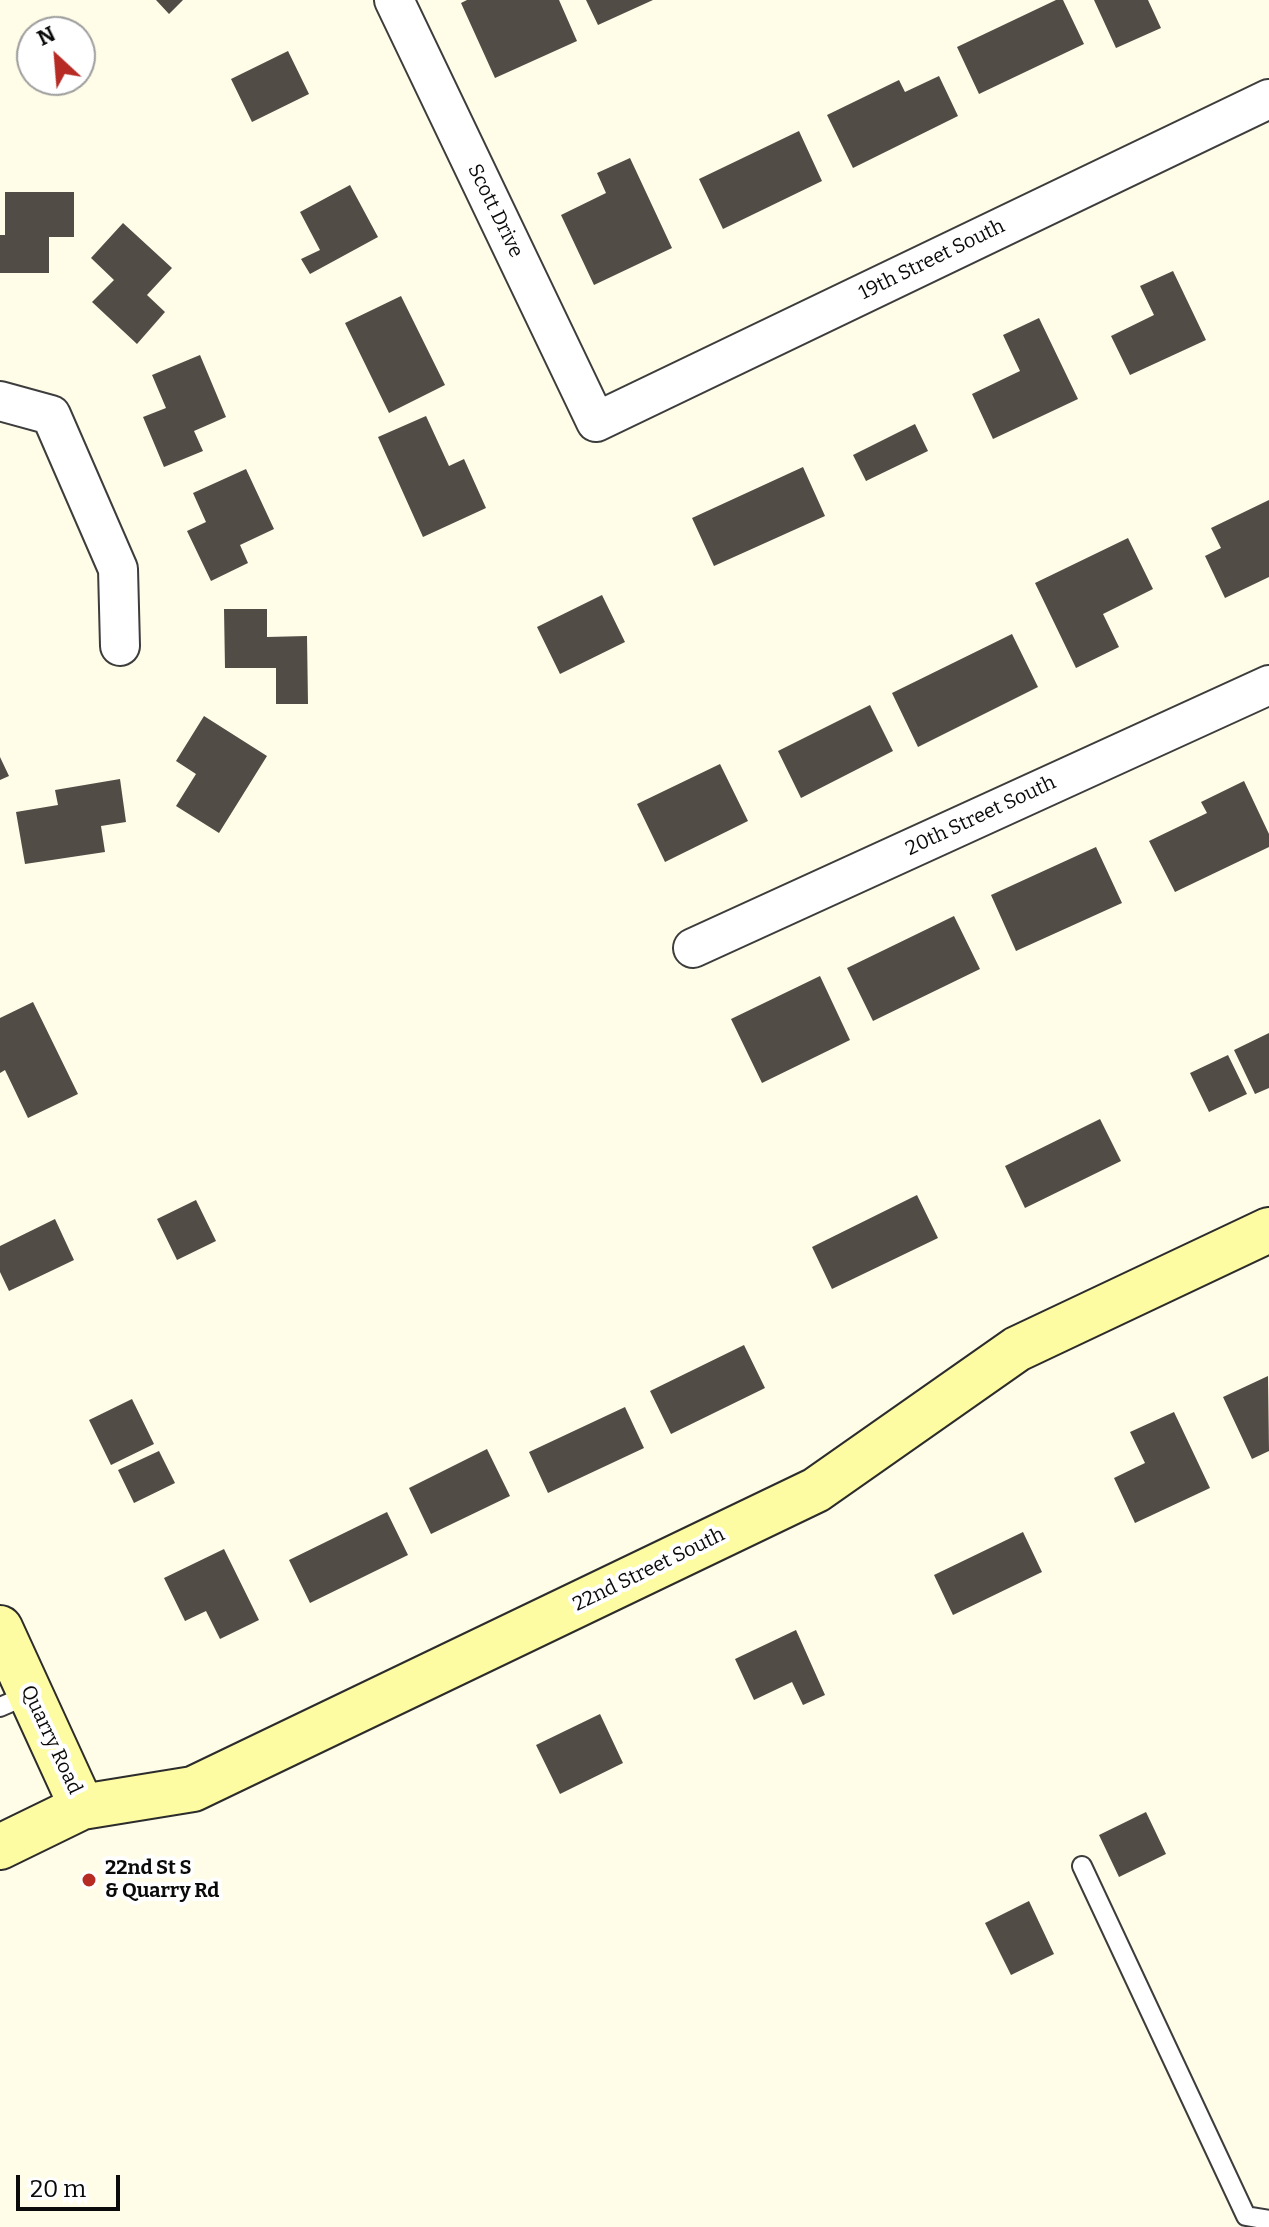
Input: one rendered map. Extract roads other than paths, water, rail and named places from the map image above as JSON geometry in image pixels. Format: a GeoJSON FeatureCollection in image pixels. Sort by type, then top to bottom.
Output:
{"type":"FeatureCollection","features":[{"type":"Feature","properties":{"kind":"street","name":"Scott Drive"},"geometry":{"type":"LineString","coordinates":[[394,0],[596,422]]}},
{"type":"Feature","properties":{"kind":"street","name":"19th Street South"},"geometry":{"type":"LineString","coordinates":[[596,422],[1269,99]]}},
{"type":"Feature","properties":{"kind":"street"},"geometry":{"type":"LineString","coordinates":[[0,401],[51,415],[118,569],[120,646]]}},
{"type":"Feature","properties":{"kind":"street","name":"20th Street South"},"geometry":{"type":"LineString","coordinates":[[693,948],[1269,685]]}},
{"type":"Feature","properties":{"kind":"street","name":"22nd Street South"},"geometry":{"type":"LineString","coordinates":[[0,1847],[82,1807],[193,1789],[816,1490],[1017,1349],[1269,1230]]}},
{"type":"Feature","properties":{"kind":"street","name":"Quarry Road"},"geometry":{"type":"LineString","coordinates":[[0,1628],[15,1700],[82,1807]]}},
{"type":"Feature","properties":{"kind":"lane"},"geometry":{"type":"LineString","coordinates":[[1082,1866],[1246,2216],[1269,2220]]}},
{"type":"Feature","properties":{"kind":"place","name":"22nd St S & Quarry Rd"},"geometry":{"type":"Point","coordinates":[89,1880]}}]}
